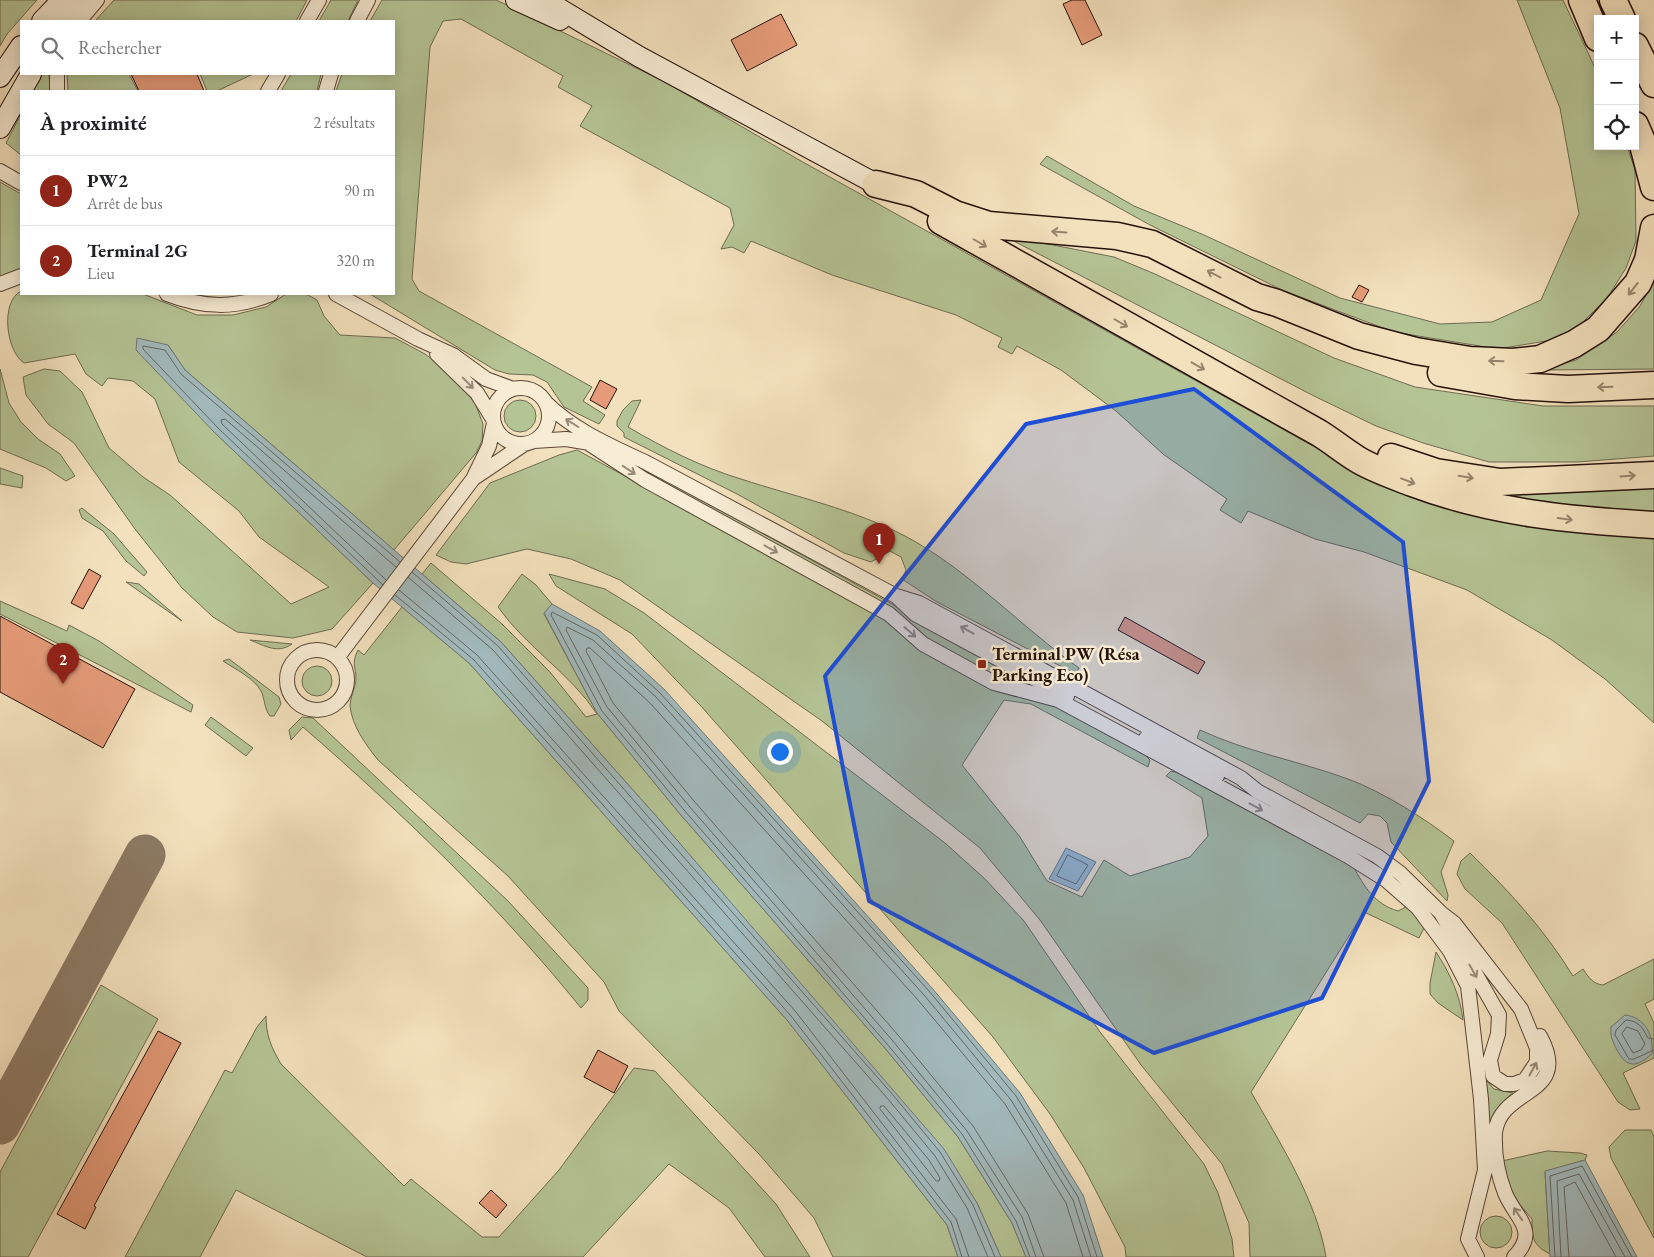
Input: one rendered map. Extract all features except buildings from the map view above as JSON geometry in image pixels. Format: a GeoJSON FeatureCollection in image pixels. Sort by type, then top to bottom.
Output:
{"type":"FeatureCollection","features":[{"type":"Feature","properties":{"kind":"highway"},"geometry":{"type":"LineString","coordinates":[[1582,0],[1594,28]]}},
{"type":"Feature","properties":{"kind":"highway"},"geometry":{"type":"LineString","coordinates":[[1613,0],[1620,15]]}},
{"type":"Feature","properties":{"kind":"highway"},"geometry":{"type":"LineString","coordinates":[[1639,54],[1654,84]]}},
{"type":"Feature","properties":{"kind":"highway"},"geometry":{"type":"LineString","coordinates":[[1639,134],[1654,187]]}},
{"type":"Feature","properties":{"kind":"highway"},"geometry":{"type":"LineString","coordinates":[[876,184],[916,194],[955,214],[989,225],[1117,236],[1152,244],[1257,297],[1274,311],[1349,346],[1434,372],[1515,386],[1568,389],[1654,385]]}},
{"type":"Feature","properties":{"kind":"highway"},"geometry":{"type":"LineString","coordinates":[[876,184],[1155,343],[1319,433],[1358,459],[1452,498],[1509,510],[1574,520],[1654,525]]}},
{"type":"Feature","properties":{"kind":"highway"},"geometry":{"type":"LineString","coordinates":[[1257,297],[1277,302],[1359,336],[1416,351],[1470,360],[1513,362],[1540,359],[1574,344],[1598,329],[1616,310],[1638,283],[1648,260],[1654,228]]}},
{"type":"Feature","properties":{"kind":"highway"},"geometry":{"type":"LineString","coordinates":[[1319,433],[1436,472],[1500,482],[1654,475]]}},
{"type":"Feature","properties":{"kind":"main road"},"geometry":{"type":"LineString","coordinates":[[43,20],[62,0]]}},
{"type":"Feature","properties":{"kind":"main road"},"geometry":{"type":"LineString","coordinates":[[66,20],[84,0]]}},
{"type":"Feature","properties":{"kind":"main road"},"geometry":{"type":"LineString","coordinates":[[516,0],[638,56]]}},
{"type":"Feature","properties":{"kind":"main road"},"geometry":{"type":"LineString","coordinates":[[546,0],[638,56],[876,184]]}},
{"type":"Feature","properties":{"kind":"main road"},"geometry":{"type":"LineString","coordinates":[[0,76],[20,47]]}},
{"type":"Feature","properties":{"kind":"main road"},"geometry":{"type":"LineString","coordinates":[[22,90],[30,75]]}},
{"type":"Feature","properties":{"kind":"main road"},"geometry":{"type":"LineString","coordinates":[[0,128],[20,93]]}},
{"type":"Feature","properties":{"kind":"street"},"geometry":{"type":"LineString","coordinates":[[80,20],[97,0]]}},
{"type":"Feature","properties":{"kind":"street"},"geometry":{"type":"LineString","coordinates":[[308,20],[319,0]]}},
{"type":"Feature","properties":{"kind":"street"},"geometry":{"type":"LineString","coordinates":[[358,20],[368,0]]}},
{"type":"Feature","properties":{"kind":"street"},"geometry":{"type":"LineString","coordinates":[[57,75],[58,90]]}},
{"type":"Feature","properties":{"kind":"street"},"geometry":{"type":"LineString","coordinates":[[269,90],[277,75]]}},
{"type":"Feature","properties":{"kind":"street"},"geometry":{"type":"LineString","coordinates":[[326,90],[331,75]]}},
{"type":"Feature","properties":{"kind":"street"},"geometry":{"type":"LineString","coordinates":[[0,171],[20,182]]}},
{"type":"Feature","properties":{"kind":"street"},"geometry":{"type":"LineString","coordinates":[[0,284],[20,276]]}},
{"type":"Feature","properties":{"kind":"street"},"geometry":{"type":"LineString","coordinates":[[170,295],[189,302],[213,306],[235,305],[268,295]]}},
{"type":"Feature","properties":{"kind":"street"},"geometry":{"type":"LineString","coordinates":[[338,295],[418,339],[453,355],[486,379],[513,389],[531,390],[570,422],[616,448],[896,596],[919,603],[1233,774],[1257,791],[1377,856],[1400,873],[1454,923],[1521,1009],[1544,1042],[1548,1057],[1548,1070],[1542,1081],[1532,1091],[1513,1101],[1500,1113],[1495,1133],[1499,1173],[1506,1195],[1525,1224],[1525,1236],[1521,1250],[1514,1257]]}},
{"type":"Feature","properties":{"kind":"street"},"geometry":{"type":"LineString","coordinates":[[418,339],[446,361],[477,392],[501,436],[508,441],[529,443],[566,439],[616,448]]}},
{"type":"Feature","properties":{"kind":"street"},"geometry":{"type":"LineString","coordinates":[[337,658],[473,479],[489,446],[498,400],[513,389]]}},
{"type":"Feature","properties":{"kind":"street"},"geometry":{"type":"LineString","coordinates":[[473,479],[529,443],[547,428],[549,419],[545,402]]}},
{"type":"Feature","properties":{"kind":"street"},"geometry":{"type":"LineString","coordinates":[[588,443],[645,480],[889,614],[923,644],[994,683],[1058,700],[1348,856],[1386,880],[1418,908],[1450,950],[1468,986],[1481,1099],[1486,1170],[1468,1239],[1477,1257]]}},
{"type":"Feature","properties":{"kind":"street"},"geometry":{"type":"LineString","coordinates":[[312,651],[321,651],[337,658],[347,674],[347,684],[339,701],[323,710],[305,708],[291,696],[287,679],[288,671],[297,658],[312,651]]}},
{"type":"Feature","properties":{"kind":"street"},"geometry":{"type":"LineString","coordinates":[[1441,913],[1499,1015],[1498,1034],[1490,1060],[1490,1070],[1497,1080],[1505,1084],[1525,1080],[1537,1062],[1537,1048],[1521,1009]]}},
{"type":"Feature","properties":{"kind":"highlighted area"},"geometry":{"type":"Polygon","coordinates":[[[1194,389],[1403,542],[1429,781],[1322,998],[1154,1053],[869,901],[825,676],[1026,424],[1194,389]]]}},
{"type":"Feature","properties":{"kind":"green space"},"geometry":{"type":"Polygon","coordinates":[[[0,0],[37,0],[7,34],[0,46],[0,0]]]}},
{"type":"Feature","properties":{"kind":"green space"},"geometry":{"type":"Polygon","coordinates":[[[114,0],[307,0],[297,20],[96,20],[114,0]]]}},
{"type":"Feature","properties":{"kind":"green space"},"geometry":{"type":"Polygon","coordinates":[[[331,0],[358,0],[348,20],[320,20],[331,0]]]}},
{"type":"Feature","properties":{"kind":"green space"},"geometry":{"type":"Polygon","coordinates":[[[382,0],[496,0],[665,82],[801,161],[1378,482],[1620,535],[1654,538],[1654,723],[1605,679],[1552,640],[1467,590],[1364,552],[1315,539],[1248,511],[1241,523],[1220,510],[1227,499],[1163,454],[1116,411],[1061,370],[1017,346],[1012,354],[998,347],[1002,338],[956,315],[832,275],[751,241],[744,253],[732,247],[721,249],[734,225],[730,208],[580,126],[592,106],[558,87],[563,76],[461,19],[443,21],[430,47],[412,279],[419,291],[592,387],[583,401],[605,415],[599,424],[564,407],[547,382],[533,375],[509,374],[495,370],[372,295],[395,295],[395,90],[336,90],[342,75],[395,75],[395,20],[371,20],[382,0]]]}},
{"type":"Feature","properties":{"kind":"green space"},"geometry":{"type":"Polygon","coordinates":[[[1517,0],[1563,0],[1594,66],[1594,150],[1628,150],[1635,170],[1636,241],[1626,268],[1608,297],[1580,325],[1558,339],[1498,349],[1394,332],[1284,291],[1150,225],[1040,164],[1047,156],[1134,206],[1204,235],[1340,298],[1440,324],[1492,322],[1541,300],[1579,214],[1560,108],[1517,0]]]}},
{"type":"Feature","properties":{"kind":"green space"},"geometry":{"type":"Polygon","coordinates":[[[41,75],[49,75],[50,90],[34,90],[41,75]]]}},
{"type":"Feature","properties":{"kind":"green space"},"geometry":{"type":"Polygon","coordinates":[[[67,75],[130,75],[137,90],[68,90],[67,75]]]}},
{"type":"Feature","properties":{"kind":"green space"},"geometry":{"type":"Polygon","coordinates":[[[200,75],[251,75],[219,90],[207,90],[200,75]]]}},
{"type":"Feature","properties":{"kind":"green space"},"geometry":{"type":"Polygon","coordinates":[[[290,75],[321,75],[317,90],[282,90],[290,75]]]}},
{"type":"Feature","properties":{"kind":"green space"},"geometry":{"type":"Polygon","coordinates":[[[20,116],[20,154],[6,143],[20,116]]]}},
{"type":"Feature","properties":{"kind":"green space"},"geometry":{"type":"Polygon","coordinates":[[[0,182],[20,193],[20,271],[0,277],[0,182]]]}},
{"type":"Feature","properties":{"kind":"green space"},"geometry":{"type":"Polygon","coordinates":[[[1002,235],[1114,257],[1155,274],[1334,358],[1415,387],[1543,406],[1654,406],[1654,456],[1578,462],[1489,462],[1423,443],[1376,426],[1314,396],[1002,235]]]}},
{"type":"Feature","properties":{"kind":"green space"},"geometry":{"type":"Polygon","coordinates":[[[1654,281],[1654,369],[1541,370],[1576,360],[1617,332],[1640,306],[1654,281]]]}},
{"type":"Feature","properties":{"kind":"green space"},"geometry":{"type":"Polygon","coordinates":[[[20,292],[20,295],[146,295],[197,315],[233,315],[266,307],[284,295],[308,295],[317,300],[324,316],[340,335],[395,338],[425,354],[449,371],[475,403],[483,424],[482,441],[476,453],[394,550],[185,370],[168,345],[214,432],[373,583],[332,629],[293,638],[237,632],[213,617],[182,588],[135,529],[74,443],[48,424],[26,395],[23,377],[44,369],[60,371],[82,392],[109,448],[143,477],[170,495],[291,604],[329,587],[259,537],[239,511],[179,462],[155,399],[133,381],[108,378],[102,386],[86,374],[75,354],[24,363],[13,348],[8,327],[10,305],[14,297],[20,292]]]}},
{"type":"Feature","properties":{"kind":"green space"},"geometry":{"type":"Polygon","coordinates":[[[0,369],[9,403],[21,422],[38,439],[60,454],[75,476],[66,481],[46,468],[0,449],[0,369]]]}},
{"type":"Feature","properties":{"kind":"green space"},"geometry":{"type":"Polygon","coordinates":[[[520,400],[532,404],[536,416],[532,428],[520,432],[508,428],[504,416],[508,404],[520,400]]]}},
{"type":"Feature","properties":{"kind":"green space"},"geometry":{"type":"Polygon","coordinates":[[[641,400],[628,427],[669,450],[712,469],[845,511],[905,536],[951,565],[973,582],[1079,668],[1076,674],[937,602],[902,579],[906,570],[901,557],[890,551],[871,562],[844,553],[737,494],[624,437],[624,433],[617,426],[617,421],[623,410],[632,401],[641,400]]]}},
{"type":"Feature","properties":{"kind":"green space"},"geometry":{"type":"Polygon","coordinates":[[[577,450],[861,604],[892,625],[918,648],[997,691],[1058,704],[1143,753],[1150,760],[1148,767],[1031,704],[1004,700],[962,765],[1020,837],[1047,881],[1082,897],[1104,860],[1130,876],[1190,857],[1208,836],[1202,798],[1166,776],[1171,771],[1182,774],[1353,866],[1366,887],[1382,904],[1398,911],[1406,907],[1421,919],[1424,928],[1419,938],[1364,912],[1251,1092],[1285,1151],[1306,1193],[1326,1257],[1250,1257],[1249,1223],[1222,1164],[1141,1065],[1040,920],[980,848],[822,721],[620,580],[571,559],[527,549],[466,564],[451,562],[436,555],[490,483],[559,455],[577,450]]]}},
{"type":"Feature","properties":{"kind":"green space"},"geometry":{"type":"Polygon","coordinates":[[[0,468],[23,476],[22,488],[0,484],[0,468]]]}},
{"type":"Feature","properties":{"kind":"green space"},"geometry":{"type":"Polygon","coordinates":[[[648,471],[1048,689],[997,678],[925,639],[664,485],[648,471]]]}},
{"type":"Feature","properties":{"kind":"green space"},"geometry":{"type":"Polygon","coordinates":[[[1654,483],[1654,512],[1594,513],[1477,494],[1654,483]]]}},
{"type":"Feature","properties":{"kind":"green space"},"geometry":{"type":"Polygon","coordinates":[[[82,508],[114,534],[147,572],[144,576],[126,561],[103,531],[82,518],[79,510],[82,508]]]}},
{"type":"Feature","properties":{"kind":"green space"},"geometry":{"type":"Polygon","coordinates":[[[431,563],[502,624],[550,672],[586,717],[597,714],[574,686],[521,635],[498,607],[522,574],[536,585],[552,604],[544,614],[597,713],[680,814],[884,1047],[958,1137],[1012,1223],[1026,1257],[1001,1257],[977,1203],[745,920],[657,817],[501,642],[422,574],[431,563]]]}},
{"type":"Feature","properties":{"kind":"green space"},"geometry":{"type":"Polygon","coordinates":[[[549,574],[605,589],[644,613],[945,843],[985,879],[1024,921],[1100,1032],[1204,1164],[1218,1193],[1232,1239],[1234,1257],[1126,1257],[1125,1247],[1084,1168],[1050,1114],[993,1037],[700,705],[632,634],[556,586],[549,574]]]}},
{"type":"Feature","properties":{"kind":"green space"},"geometry":{"type":"Polygon","coordinates":[[[126,582],[139,584],[182,621],[126,582]]]}},
{"type":"Feature","properties":{"kind":"green space"},"geometry":{"type":"Polygon","coordinates":[[[0,601],[67,631],[69,625],[99,641],[193,705],[191,712],[0,614],[0,601]]]}},
{"type":"Feature","properties":{"kind":"green space"},"geometry":{"type":"Polygon","coordinates":[[[402,607],[469,663],[787,1020],[947,1225],[958,1257],[833,1257],[814,1218],[759,1154],[619,1011],[604,982],[508,876],[378,760],[360,735],[351,713],[350,703],[356,680],[354,665],[358,650],[364,655],[402,607]]]}},
{"type":"Feature","properties":{"kind":"green space"},"geometry":{"type":"Polygon","coordinates":[[[250,640],[292,644],[277,649],[266,647],[250,640]]]}},
{"type":"Feature","properties":{"kind":"green space"},"geometry":{"type":"Polygon","coordinates":[[[229,659],[279,697],[281,704],[274,716],[270,716],[268,713],[258,686],[244,674],[223,661],[229,659]]]}},
{"type":"Feature","properties":{"kind":"green space"},"geometry":{"type":"Polygon","coordinates":[[[317,666],[328,670],[332,681],[328,692],[317,696],[306,692],[302,681],[306,670],[317,666]]]}},
{"type":"Feature","properties":{"kind":"green space"},"geometry":{"type":"Polygon","coordinates":[[[211,717],[253,748],[246,756],[205,725],[211,717]]]}},
{"type":"Feature","properties":{"kind":"green space"},"geometry":{"type":"Polygon","coordinates":[[[302,717],[313,718],[508,901],[588,988],[588,1000],[581,1008],[517,933],[483,897],[377,793],[303,727],[291,740],[289,730],[302,717]]]}},
{"type":"Feature","properties":{"kind":"green space"},"geometry":{"type":"Polygon","coordinates":[[[1200,730],[1218,738],[1361,784],[1389,798],[1430,823],[1454,841],[1441,872],[1448,895],[1447,901],[1391,842],[1387,823],[1380,816],[1368,814],[1360,823],[1197,738],[1200,730]]]}},
{"type":"Feature","properties":{"kind":"green space"},"geometry":{"type":"Polygon","coordinates":[[[1470,853],[1526,912],[1550,942],[1573,976],[1583,969],[1592,980],[1603,985],[1654,959],[1654,999],[1645,1004],[1654,1023],[1654,1058],[1623,1073],[1640,1109],[1630,1110],[1618,1102],[1502,923],[1465,889],[1457,874],[1461,861],[1470,853]]]}},
{"type":"Feature","properties":{"kind":"green space"},"geometry":{"type":"Polygon","coordinates":[[[1436,952],[1454,984],[1463,1020],[1438,1003],[1430,994],[1430,983],[1436,952]]]}},
{"type":"Feature","properties":{"kind":"green space"},"geometry":{"type":"Polygon","coordinates":[[[101,985],[158,1019],[28,1257],[0,1257],[0,1172],[101,985]]]}},
{"type":"Feature","properties":{"kind":"green space"},"geometry":{"type":"Polygon","coordinates":[[[266,1016],[270,1041],[281,1064],[404,1186],[411,1179],[482,1237],[499,1237],[559,1170],[634,1068],[655,1071],[776,1204],[810,1257],[765,1257],[729,1208],[669,1164],[583,1257],[367,1257],[236,1190],[200,1257],[125,1257],[225,1070],[232,1073],[257,1027],[266,1016]]]}},
{"type":"Feature","properties":{"kind":"green space"},"geometry":{"type":"Polygon","coordinates":[[[1486,1080],[1494,1089],[1513,1093],[1498,1108],[1489,1126],[1486,1080]]]}},
{"type":"Feature","properties":{"kind":"green space"},"geometry":{"type":"Polygon","coordinates":[[[1625,1130],[1651,1130],[1654,1137],[1654,1238],[1611,1158],[1609,1147],[1625,1130]]]}},
{"type":"Feature","properties":{"kind":"green space"},"geometry":{"type":"Polygon","coordinates":[[[1547,1151],[1587,1155],[1585,1160],[1545,1172],[1550,1254],[1536,1244],[1532,1231],[1532,1219],[1513,1197],[1502,1161],[1547,1151]]]}},
{"type":"Feature","properties":{"kind":"green space"},"geometry":{"type":"Polygon","coordinates":[[[1496,1216],[1508,1220],[1512,1232],[1508,1244],[1496,1248],[1484,1244],[1480,1232],[1484,1220],[1496,1216]]]}},
{"type":"Feature","properties":{"kind":"water"},"geometry":{"type":"Polygon","coordinates":[[[137,338],[168,345],[185,370],[501,642],[657,817],[944,1149],[977,1203],[1001,1257],[958,1257],[947,1225],[787,1020],[469,663],[373,583],[214,432],[136,350],[137,338]]]}},
{"type":"Feature","properties":{"kind":"water"},"geometry":{"type":"Polygon","coordinates":[[[552,604],[600,631],[664,689],[932,988],[1020,1093],[1083,1195],[1103,1257],[1026,1257],[1012,1223],[958,1137],[884,1047],[680,814],[597,713],[544,613],[552,604]]]}},
{"type":"Feature","properties":{"kind":"water"},"geometry":{"type":"Polygon","coordinates":[[[1066,848],[1096,862],[1078,891],[1049,879],[1066,848]]]}},
{"type":"Feature","properties":{"kind":"water"},"geometry":{"type":"Polygon","coordinates":[[[1625,1015],[1638,1019],[1649,1033],[1652,1054],[1642,1062],[1633,1064],[1625,1060],[1617,1050],[1611,1037],[1611,1027],[1625,1015]]]}},
{"type":"Feature","properties":{"kind":"water"},"geometry":{"type":"Polygon","coordinates":[[[1585,1160],[1637,1257],[1550,1257],[1545,1171],[1585,1160]]]}},
{"type":"Feature","properties":{"kind":"taxiway"},"geometry":{"type":"LineString","coordinates":[[0,1124],[145,855]]}},
{"type":"Feature","properties":{"kind":"place","name":"PW2"},"geometry":{"type":"Point","coordinates":[879,564]}},
{"type":"Feature","properties":{"kind":"place","name":"Terminal PW (Résa Parking Eco)"},"geometry":{"type":"Point","coordinates":[982,664]}},
{"type":"Feature","properties":{"kind":"place","name":"Terminal 2G"},"geometry":{"type":"Point","coordinates":[63,684]}}]}
